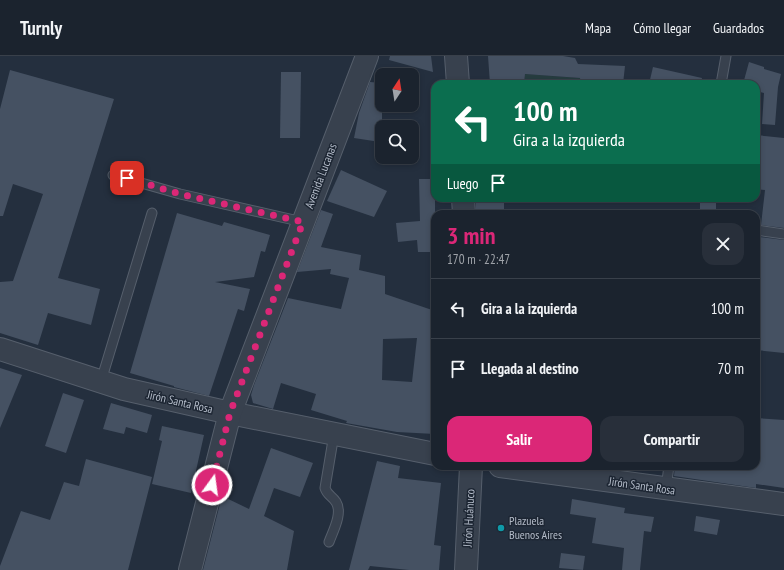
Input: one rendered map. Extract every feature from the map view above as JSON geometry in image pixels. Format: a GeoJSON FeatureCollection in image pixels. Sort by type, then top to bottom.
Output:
{"type":"FeatureCollection","features":[{"type":"Feature","properties":{"kind":"street","name":"Avenida Lucanas"},"geometry":{"type":"LineString","coordinates":[[190,570],[230,413],[367,56]]}},
{"type":"Feature","properties":{"kind":"street"},"geometry":{"type":"LineString","coordinates":[[456,56],[458,80]]}},
{"type":"Feature","properties":{"kind":"street","name":"Jirón Santa Rosa"},"geometry":{"type":"LineString","coordinates":[[0,349],[124,389],[230,413],[431,453]]}},
{"type":"Feature","properties":{"kind":"street","name":"Jirón Huánuco"},"geometry":{"type":"LineString","coordinates":[[466,570],[472,470]]}},
{"type":"Feature","properties":{"kind":"street","name":"Jirón Santa Rosa"},"geometry":{"type":"LineString","coordinates":[[529,470],[784,504]]}},
{"type":"Feature","properties":{"kind":"lane"},"geometry":{"type":"LineString","coordinates":[[722,80],[726,56]]}},
{"type":"Feature","properties":{"kind":"lane"},"geometry":{"type":"LineString","coordinates":[[113,175],[180,194],[303,222]]}},
{"type":"Feature","properties":{"kind":"lane"},"geometry":{"type":"LineString","coordinates":[[101,381],[152,213]]}},
{"type":"Feature","properties":{"kind":"lane"},"geometry":{"type":"LineString","coordinates":[[760,231],[784,234]]}},
{"type":"Feature","properties":{"kind":"lane"},"geometry":{"type":"LineString","coordinates":[[329,542],[339,509],[336,502],[326,493],[325,488],[334,434]]}},
{"type":"Feature","properties":{"kind":"lane"},"geometry":{"type":"LineString","coordinates":[[666,489],[668,470]]}},
{"type":"Feature","properties":{"kind":"green space"},"geometry":{"type":"Polygon","coordinates":[[[525,74],[580,78],[580,80],[524,80],[525,74]]]}},
{"type":"Feature","properties":{"kind":"building"},"geometry":{"type":"Polygon","coordinates":[[[390,56],[431,56],[433,72],[419,68],[389,60],[390,56]]]}},
{"type":"Feature","properties":{"kind":"building"},"geometry":{"type":"Polygon","coordinates":[[[488,56],[563,56],[575,58],[578,64],[625,66],[623,80],[580,80],[580,78],[525,74],[524,80],[490,80],[488,56]]]}},
{"type":"Feature","properties":{"kind":"building"},"geometry":{"type":"Polygon","coordinates":[[[749,62],[764,67],[764,69],[781,74],[778,87],[775,125],[762,124],[764,93],[760,92],[760,80],[744,80],[749,62]]]}},
{"type":"Feature","properties":{"kind":"building"},"geometry":{"type":"Polygon","coordinates":[[[653,67],[702,78],[702,80],[650,80],[653,67]]]}},
{"type":"Feature","properties":{"kind":"building"},"geometry":{"type":"Polygon","coordinates":[[[10,70],[114,99],[58,278],[100,289],[91,325],[48,313],[38,345],[0,333],[0,282],[13,281],[43,194],[13,184],[3,216],[0,216],[0,109],[10,70]]]}},
{"type":"Feature","properties":{"kind":"building"},"geometry":{"type":"Polygon","coordinates":[[[281,72],[301,72],[300,138],[280,138],[281,72]]]}},
{"type":"Feature","properties":{"kind":"building"},"geometry":{"type":"Polygon","coordinates":[[[370,82],[375,82],[375,112],[382,112],[382,120],[375,120],[375,141],[354,138],[359,113],[370,82]]]}},
{"type":"Feature","properties":{"kind":"building"},"geometry":{"type":"Polygon","coordinates":[[[760,135],[784,138],[784,228],[761,225],[765,190],[760,189],[760,135]]]}},
{"type":"Feature","properties":{"kind":"building"},"geometry":{"type":"Polygon","coordinates":[[[341,170],[387,191],[374,217],[327,201],[341,170]]]}},
{"type":"Feature","properties":{"kind":"building"},"geometry":{"type":"Polygon","coordinates":[[[419,179],[431,179],[431,202],[435,202],[435,210],[431,210],[431,252],[418,252],[417,240],[398,242],[396,223],[420,221],[419,179]]]}},
{"type":"Feature","properties":{"kind":"building"},"geometry":{"type":"Polygon","coordinates":[[[476,202],[504,202],[504,210],[476,210],[476,202]]]}},
{"type":"Feature","properties":{"kind":"building"},"geometry":{"type":"Polygon","coordinates":[[[700,202],[716,202],[716,210],[700,210],[700,202]]]}},
{"type":"Feature","properties":{"kind":"building"},"geometry":{"type":"Polygon","coordinates":[[[321,210],[333,214],[321,247],[361,255],[359,270],[385,276],[385,294],[431,310],[431,434],[397,432],[346,423],[347,421],[311,410],[316,394],[281,383],[273,409],[253,403],[251,395],[254,385],[288,298],[341,309],[349,278],[330,274],[331,269],[297,272],[321,210]],[[417,338],[383,339],[382,380],[412,382],[417,338]]]}},
{"type":"Feature","properties":{"kind":"building"},"geometry":{"type":"Polygon","coordinates":[[[177,213],[222,226],[224,222],[270,235],[265,252],[261,251],[254,277],[215,282],[250,289],[244,311],[238,309],[209,396],[130,373],[177,213]]]}},
{"type":"Feature","properties":{"kind":"building"},"geometry":{"type":"Polygon","coordinates":[[[760,237],[784,240],[784,353],[760,350],[760,237]]]}},
{"type":"Feature","properties":{"kind":"building"},"geometry":{"type":"Polygon","coordinates":[[[0,368],[22,375],[0,428],[0,368]]]}},
{"type":"Feature","properties":{"kind":"building"},"geometry":{"type":"Polygon","coordinates":[[[63,393],[84,400],[66,453],[45,446],[63,393]]]}},
{"type":"Feature","properties":{"kind":"building"},"geometry":{"type":"Polygon","coordinates":[[[111,403],[152,415],[147,433],[126,427],[124,434],[103,429],[111,403]]]}},
{"type":"Feature","properties":{"kind":"building"},"geometry":{"type":"Polygon","coordinates":[[[760,418],[784,420],[784,488],[756,484],[756,488],[674,476],[675,470],[760,470],[760,418]]]}},
{"type":"Feature","properties":{"kind":"building"},"geometry":{"type":"Polygon","coordinates":[[[162,426],[204,435],[191,493],[152,484],[162,441],[159,440],[162,426]]]}},
{"type":"Feature","properties":{"kind":"building"},"geometry":{"type":"Polygon","coordinates":[[[271,448],[313,463],[300,497],[274,488],[264,516],[294,531],[287,570],[203,570],[222,496],[249,509],[271,448]]]}},
{"type":"Feature","properties":{"kind":"building"},"geometry":{"type":"Polygon","coordinates":[[[86,459],[152,477],[128,570],[0,570],[0,566],[21,511],[50,520],[64,482],[79,486],[86,459]]]}},
{"type":"Feature","properties":{"kind":"building"},"geometry":{"type":"Polygon","coordinates":[[[377,461],[400,466],[398,478],[441,483],[434,545],[441,546],[439,570],[409,570],[370,566],[368,570],[349,570],[377,461]]]}},
{"type":"Feature","properties":{"kind":"building"},"geometry":{"type":"Polygon","coordinates":[[[572,499],[625,508],[624,513],[654,517],[651,532],[644,531],[640,570],[622,570],[624,548],[592,543],[596,518],[570,514],[572,499]]]}},
{"type":"Feature","properties":{"kind":"building"},"geometry":{"type":"Polygon","coordinates":[[[696,516],[720,520],[717,535],[694,531],[696,516]]]}},
{"type":"Feature","properties":{"kind":"building"},"geometry":{"type":"Polygon","coordinates":[[[561,553],[585,556],[583,570],[559,568],[561,553]]]}},
{"type":"Feature","properties":{"kind":"place","name":"Plazuela Buenos Aires"},"geometry":{"type":"Point","coordinates":[501,528]}},
{"type":"Feature","properties":{"kind":"route"},"geometry":{"type":"LineString","coordinates":[[127,178],[180,194],[303,222],[230,413],[212,485]]}}]}
